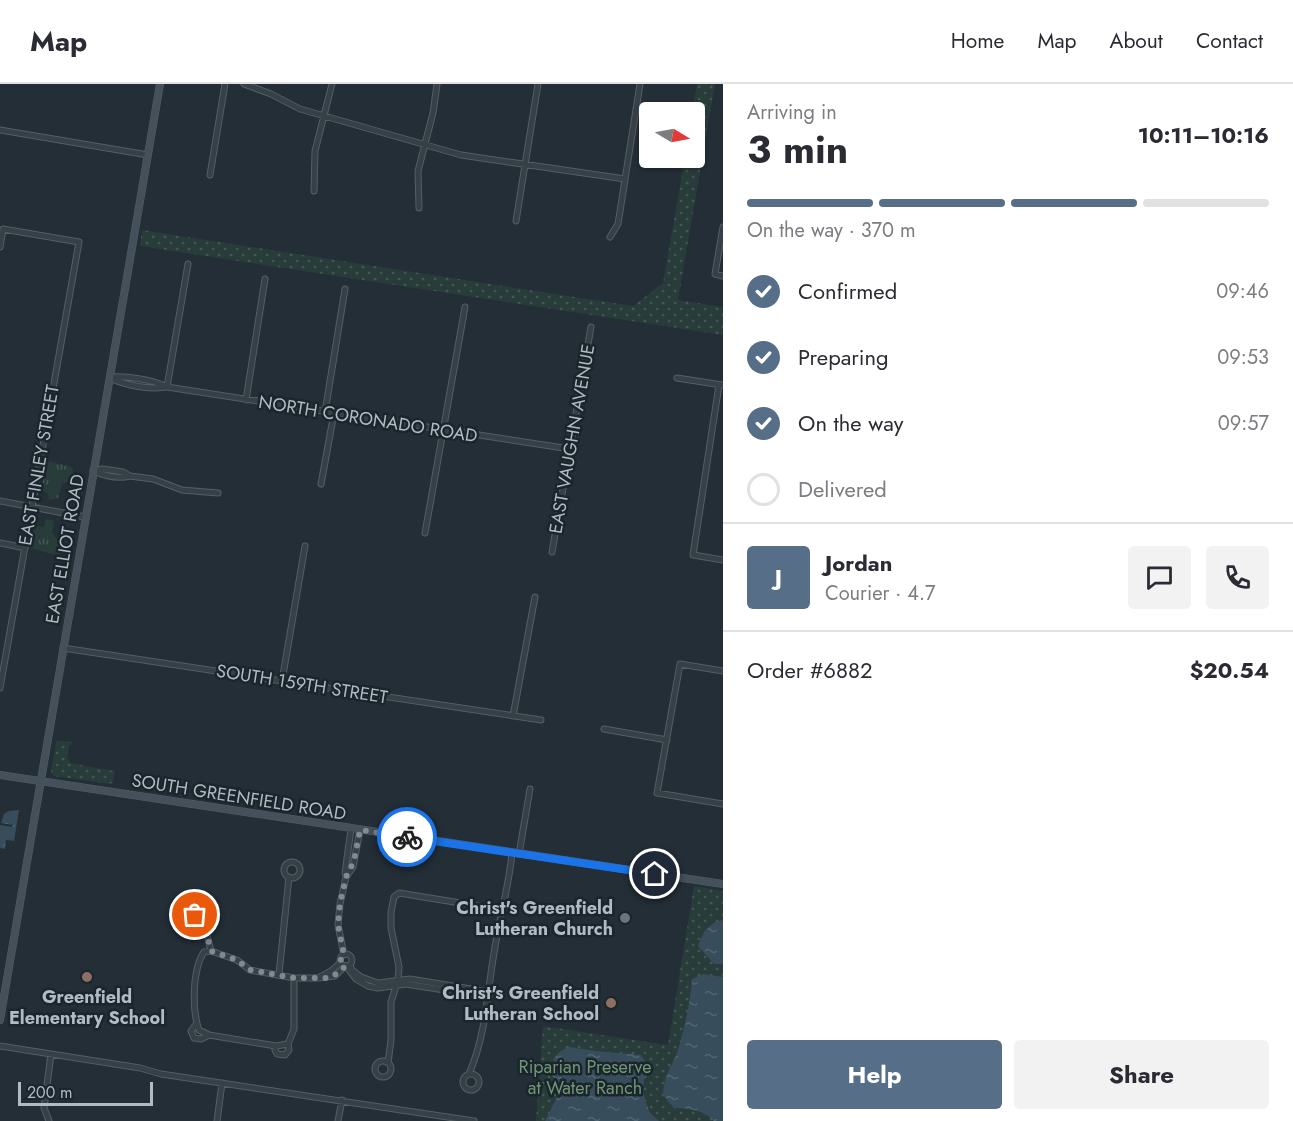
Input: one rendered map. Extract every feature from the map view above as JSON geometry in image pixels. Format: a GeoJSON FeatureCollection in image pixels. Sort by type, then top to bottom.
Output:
{"type":"FeatureCollection","features":[{"type":"Feature","properties":{"kind":"main road","name":"EAST ELLIOT ROAD"},"geometry":{"type":"LineString","coordinates":[[0,1020],[160,84]]}},
{"type":"Feature","properties":{"kind":"main road","name":"SOUTH GREENFIELD ROAD"},"geometry":{"type":"LineString","coordinates":[[0,775],[723,884]]}},
{"type":"Feature","properties":{"kind":"street"},"geometry":{"type":"LineString","coordinates":[[210,175],[225,84]]}},
{"type":"Feature","properties":{"kind":"street"},"geometry":{"type":"LineString","coordinates":[[244,84],[271,94],[300,109],[461,155],[625,179]]}},
{"type":"Feature","properties":{"kind":"street"},"geometry":{"type":"LineString","coordinates":[[314,191],[315,151],[332,84]]}},
{"type":"Feature","properties":{"kind":"street"},"geometry":{"type":"LineString","coordinates":[[418,208],[418,171],[433,113],[437,84]]}},
{"type":"Feature","properties":{"kind":"street"},"geometry":{"type":"LineString","coordinates":[[516,221],[538,84]]}},
{"type":"Feature","properties":{"kind":"street"},"geometry":{"type":"LineString","coordinates":[[610,237],[618,224],[640,84]]}},
{"type":"Feature","properties":{"kind":"street"},"geometry":{"type":"LineString","coordinates":[[0,130],[148,155]]}},
{"type":"Feature","properties":{"kind":"street"},"geometry":{"type":"LineString","coordinates":[[723,227],[715,274],[723,276]]}},
{"type":"Feature","properties":{"kind":"street","name":"EAST FINLEY STREET"},"geometry":{"type":"LineString","coordinates":[[0,247],[3,229],[79,242],[0,688]]}},
{"type":"Feature","properties":{"kind":"street"},"geometry":{"type":"LineString","coordinates":[[167,387],[188,264]]}},
{"type":"Feature","properties":{"kind":"street"},"geometry":{"type":"LineString","coordinates":[[246,400],[265,279]]}},
{"type":"Feature","properties":{"kind":"street"},"geometry":{"type":"LineString","coordinates":[[325,412],[345,289]]}},
{"type":"Feature","properties":{"kind":"street"},"geometry":{"type":"LineString","coordinates":[[425,533],[465,307]]}},
{"type":"Feature","properties":{"kind":"street","name":"EAST VAUGHN AVENUE"},"geometry":{"type":"LineString","coordinates":[[552,552],[591,327]]}},
{"type":"Feature","properties":{"kind":"street","name":"NORTH CORONADO ROAD"},"geometry":{"type":"LineString","coordinates":[[110,377],[119,382],[158,388],[167,387],[570,449]]}},
{"type":"Feature","properties":{"kind":"street"},"geometry":{"type":"LineString","coordinates":[[676,378],[721,385],[693,555],[723,560]]}},
{"type":"Feature","properties":{"kind":"street"},"geometry":{"type":"LineString","coordinates":[[321,483],[334,413]]}},
{"type":"Feature","properties":{"kind":"street"},"geometry":{"type":"LineString","coordinates":[[93,471],[103,469],[123,472],[129,476],[153,479],[182,490],[218,493]]}},
{"type":"Feature","properties":{"kind":"street"},"geometry":{"type":"LineString","coordinates":[[0,501],[85,517]]}},
{"type":"Feature","properties":{"kind":"street"},"geometry":{"type":"LineString","coordinates":[[0,543],[25,548]]}},
{"type":"Feature","properties":{"kind":"street"},"geometry":{"type":"LineString","coordinates":[[282,681],[305,546]]}},
{"type":"Feature","properties":{"kind":"street"},"geometry":{"type":"LineString","coordinates":[[513,716],[535,597]]}},
{"type":"Feature","properties":{"kind":"street","name":"SOUTH 159TH STREET"},"geometry":{"type":"LineString","coordinates":[[63,648],[541,720]]}},
{"type":"Feature","properties":{"kind":"street"},"geometry":{"type":"LineString","coordinates":[[723,671],[680,664],[657,793],[723,804]]}},
{"type":"Feature","properties":{"kind":"street"},"geometry":{"type":"LineString","coordinates":[[603,729],[667,740]]}},
{"type":"Feature","properties":{"kind":"street"},"geometry":{"type":"LineString","coordinates":[[469,1074],[482,1042],[493,955],[530,789]]}},
{"type":"Feature","properties":{"kind":"street"},"geometry":{"type":"LineString","coordinates":[[351,829],[338,925],[344,955],[341,957],[345,965],[378,983],[396,983],[410,979],[489,995]]}},
{"type":"Feature","properties":{"kind":"street"},"geometry":{"type":"LineString","coordinates":[[346,877],[353,867],[360,830]]}},
{"type":"Feature","properties":{"kind":"street"},"geometry":{"type":"LineString","coordinates":[[347,854],[356,856]]}},
{"type":"Feature","properties":{"kind":"street"},"geometry":{"type":"LineString","coordinates":[[279,974],[289,877]]}},
{"type":"Feature","properties":{"kind":"street"},"geometry":{"type":"LineString","coordinates":[[388,1064],[391,1040],[391,1002],[399,967],[391,928],[394,897],[399,893],[503,910]]}},
{"type":"Feature","properties":{"kind":"street"},"geometry":{"type":"LineString","coordinates":[[204,923],[207,951]]}},
{"type":"Feature","properties":{"kind":"street"},"geometry":{"type":"LineString","coordinates":[[207,951],[237,960],[250,970],[294,978],[318,978],[345,965],[351,957],[344,955]]}},
{"type":"Feature","properties":{"kind":"street"},"geometry":{"type":"LineString","coordinates":[[207,951],[201,957],[194,991],[196,1023],[199,1030],[209,1035],[276,1046],[288,1043]]}},
{"type":"Feature","properties":{"kind":"street"},"geometry":{"type":"LineString","coordinates":[[276,1046],[277,1054],[285,1055],[289,1050],[288,1043],[294,1029],[294,978]]}},
{"type":"Feature","properties":{"kind":"street"},"geometry":{"type":"LineString","coordinates":[[196,1023],[191,1031],[194,1038],[201,1039],[209,1035]]}},
{"type":"Feature","properties":{"kind":"street"},"geometry":{"type":"LineString","coordinates":[[0,1046],[222,1083],[474,1121]]}},
{"type":"Feature","properties":{"kind":"street"},"geometry":{"type":"LineString","coordinates":[[49,1121],[44,1108],[51,1054]]}},
{"type":"Feature","properties":{"kind":"street"},"geometry":{"type":"LineString","coordinates":[[217,1121],[222,1083]]}},
{"type":"Feature","properties":{"kind":"street"},"geometry":{"type":"LineString","coordinates":[[339,1121],[342,1100]]}},
{"type":"Feature","properties":{"kind":"green space"},"geometry":{"type":"Polygon","coordinates":[[[697,84],[715,84],[705,142],[705,102],[694,102],[697,84]]]}},
{"type":"Feature","properties":{"kind":"green space"},"geometry":{"type":"Polygon","coordinates":[[[683,168],[701,168],[678,300],[723,307],[723,335],[140,246],[142,230],[633,306],[663,283],[683,168]]]}},
{"type":"Feature","properties":{"kind":"green space"},"geometry":{"type":"Polygon","coordinates":[[[47,461],[72,467],[74,476],[72,480],[62,484],[58,498],[49,500],[48,494],[41,490],[47,461]]]}},
{"type":"Feature","properties":{"kind":"green space"},"geometry":{"type":"Polygon","coordinates":[[[46,519],[53,520],[52,532],[62,547],[58,556],[31,548],[35,526],[44,527],[46,519]]]}},
{"type":"Feature","properties":{"kind":"green space"},"geometry":{"type":"Polygon","coordinates":[[[58,741],[73,742],[69,745],[67,759],[70,760],[69,763],[115,771],[113,782],[110,784],[54,776],[51,772],[58,741]]]}},
{"type":"Feature","properties":{"kind":"green space","name":"Riparian Preserve at Water Ranch"},"geometry":{"type":"Polygon","coordinates":[[[694,886],[723,891],[723,1121],[536,1121],[543,1026],[668,1045],[694,886]]]}},
{"type":"Feature","properties":{"kind":"water"},"geometry":{"type":"Polygon","coordinates":[[[19,810],[14,841],[6,840],[5,849],[0,848],[0,825],[12,827],[13,825],[1,823],[4,814],[19,810]]]}},
{"type":"Feature","properties":{"kind":"water"},"geometry":{"type":"Polygon","coordinates":[[[723,920],[723,964],[714,964],[698,946],[707,929],[723,920]]]}},
{"type":"Feature","properties":{"kind":"water"},"geometry":{"type":"Polygon","coordinates":[[[703,974],[723,977],[723,1121],[714,1121],[696,1110],[674,1108],[663,1095],[667,1076],[683,1032],[692,979],[703,974]]]}},
{"type":"Feature","properties":{"kind":"water"},"geometry":{"type":"Polygon","coordinates":[[[569,1047],[641,1055],[646,1063],[643,1088],[645,1100],[650,1113],[659,1121],[545,1121],[558,1095],[552,1074],[553,1061],[561,1051],[569,1047]]]}},
{"type":"Feature","properties":{"kind":"way so far"},"geometry":{"type":"LineString","coordinates":[[195,915],[197,920],[204,923],[211,951],[237,960],[250,970],[294,978],[329,978],[345,966],[340,961],[344,955],[338,925],[340,904],[346,877],[353,867],[360,830],[407,837]]}},
{"type":"Feature","properties":{"kind":"place","name":"Christ's Greenfield Lutheran Church"},"geometry":{"type":"Point","coordinates":[625,918]}},
{"type":"Feature","properties":{"kind":"place","name":"Greenfield Elementary School"},"geometry":{"type":"Point","coordinates":[87,977]}},
{"type":"Feature","properties":{"kind":"place","name":"Christ's Greenfield Lutheran School"},"geometry":{"type":"Point","coordinates":[611,1003]}},
{"type":"Feature","properties":{"kind":"route"},"geometry":{"type":"LineString","coordinates":[[407,837],[655,874]]}}]}
